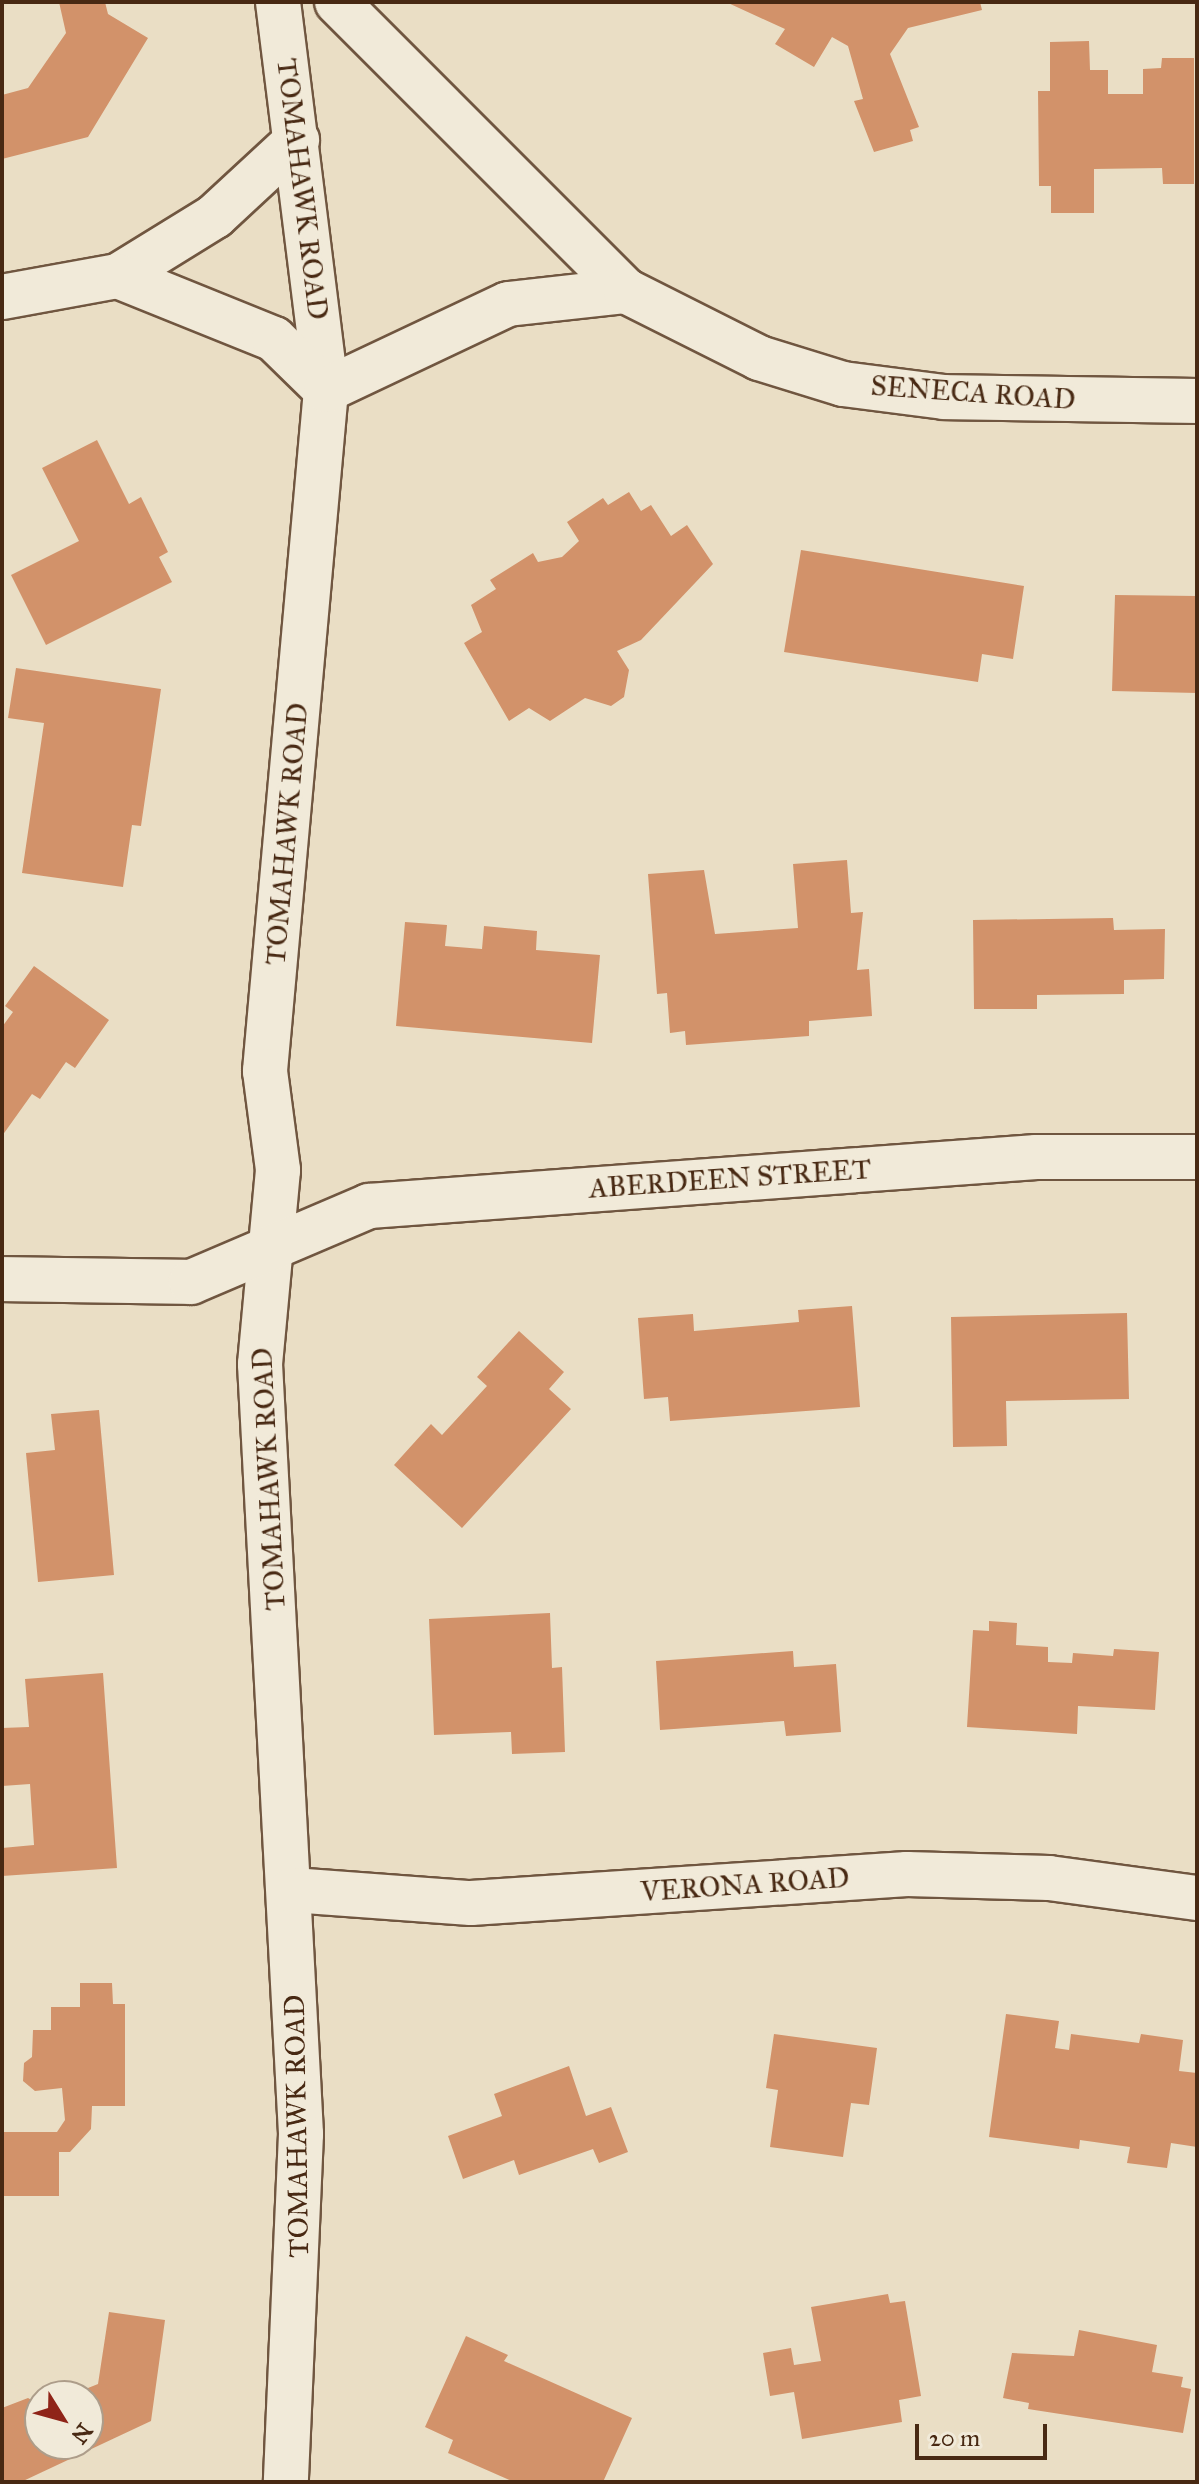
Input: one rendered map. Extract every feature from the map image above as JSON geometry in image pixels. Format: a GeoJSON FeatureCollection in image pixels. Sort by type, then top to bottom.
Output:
{"type":"FeatureCollection","features":[{"type":"Feature","properties":{"kind":"street","name":"TOMAHAWK ROAD"},"geometry":{"type":"LineString","coordinates":[[278,2],[326,390],[265,1071],[278,1170],[260,1364],[292,1890],[301,2134],[286,2482]]}},
{"type":"Feature","properties":{"kind":"street","name":"SENECA ROAD"},"geometry":{"type":"LineString","coordinates":[[337,2],[626,291],[759,358],[843,384],[944,397],[1197,401]]}},
{"type":"Feature","properties":{"kind":"street"},"geometry":{"type":"LineString","coordinates":[[2,297],[118,276],[215,216],[297,140]]}},
{"type":"Feature","properties":{"kind":"street"},"geometry":{"type":"LineString","coordinates":[[118,276],[274,339],[326,390],[508,304],[626,291]]}},
{"type":"Feature","properties":{"kind":"street","name":"ABERDEEN STREET"},"geometry":{"type":"LineString","coordinates":[[2,1279],[191,1282],[369,1206],[1036,1157],[1197,1157]]}},
{"type":"Feature","properties":{"kind":"street","name":"VERONA ROAD"},"geometry":{"type":"LineString","coordinates":[[292,1890],[471,1903],[907,1874],[1049,1878],[1197,1898]]}},
{"type":"Feature","properties":{"kind":"building"},"geometry":{"type":"Polygon","coordinates":[[[59,2],[105,2],[108,14],[148,38],[88,137],[2,159],[2,95],[28,88],[66,33],[59,2]]]}},
{"type":"Feature","properties":{"kind":"building"},"geometry":{"type":"Polygon","coordinates":[[[726,2],[980,2],[982,10],[908,28],[890,54],[919,127],[910,130],[913,141],[874,152],[854,101],[863,99],[848,46],[832,37],[814,67],[775,44],[785,29],[726,2]]]}},
{"type":"Feature","properties":{"kind":"building"},"geometry":{"type":"Polygon","coordinates":[[[1089,41],[1090,70],[1108,70],[1108,94],[1143,94],[1143,69],[1161,68],[1162,58],[1194,58],[1194,184],[1163,184],[1162,168],[1094,169],[1094,213],[1051,213],[1051,186],[1039,186],[1038,91],[1050,91],[1050,42],[1089,41]]]}},
{"type":"Feature","properties":{"kind":"building"},"geometry":{"type":"Polygon","coordinates":[[[97,440],[129,504],[141,497],[168,552],[159,557],[172,582],[46,645],[11,575],[79,541],[42,468],[97,440]]]}},
{"type":"Feature","properties":{"kind":"building"},"geometry":{"type":"Polygon","coordinates":[[[629,492],[641,511],[651,505],[671,536],[687,525],[713,564],[641,640],[617,651],[629,670],[624,697],[611,706],[585,698],[550,721],[529,708],[509,721],[464,643],[482,632],[471,605],[496,589],[490,580],[533,553],[538,562],[562,557],[579,541],[567,522],[603,498],[608,505],[629,492]]]}},
{"type":"Feature","properties":{"kind":"building"},"geometry":{"type":"Polygon","coordinates":[[[801,550],[1024,586],[1013,659],[982,654],[978,682],[784,652],[801,550]]]}},
{"type":"Feature","properties":{"kind":"building"},"geometry":{"type":"Polygon","coordinates":[[[1115,595],[1197,596],[1197,693],[1112,691],[1115,595]]]}},
{"type":"Feature","properties":{"kind":"building"},"geometry":{"type":"Polygon","coordinates":[[[16,668],[161,689],[141,826],[132,825],[123,887],[22,873],[44,723],[8,718],[16,668]]]}},
{"type":"Feature","properties":{"kind":"building"},"geometry":{"type":"Polygon","coordinates":[[[847,860],[851,913],[863,912],[857,970],[869,969],[872,1016],[809,1021],[809,1036],[686,1045],[685,1031],[670,1033],[667,993],[657,994],[648,874],[704,870],[715,934],[798,928],[793,864],[847,860]]]}},
{"type":"Feature","properties":{"kind":"building"},"geometry":{"type":"Polygon","coordinates":[[[1113,918],[1114,930],[1165,929],[1164,979],[1124,980],[1124,994],[1037,995],[1037,1009],[974,1009],[973,920],[1113,918]]]}},
{"type":"Feature","properties":{"kind":"building"},"geometry":{"type":"Polygon","coordinates":[[[405,922],[447,925],[445,946],[482,949],[484,926],[537,931],[536,950],[600,955],[592,1043],[396,1026],[405,922]]]}},
{"type":"Feature","properties":{"kind":"building"},"geometry":{"type":"Polygon","coordinates":[[[34,966],[109,1020],[75,1068],[66,1062],[40,1099],[32,1094],[2,1136],[2,1027],[13,1012],[5,1006],[34,966]]]}},
{"type":"Feature","properties":{"kind":"building"},"geometry":{"type":"Polygon","coordinates":[[[852,1306],[860,1407],[670,1421],[668,1397],[644,1399],[638,1318],[693,1314],[694,1331],[799,1322],[798,1310],[852,1306]]]}},
{"type":"Feature","properties":{"kind":"building"},"geometry":{"type":"Polygon","coordinates":[[[1127,1313],[1129,1399],[1006,1401],[1007,1446],[953,1447],[951,1317],[1127,1313]]]}},
{"type":"Feature","properties":{"kind":"building"},"geometry":{"type":"Polygon","coordinates":[[[519,1331],[564,1372],[549,1389],[571,1409],[462,1528],[394,1465],[431,1424],[442,1435],[487,1386],[477,1377],[519,1331]]]}},
{"type":"Feature","properties":{"kind":"building"},"geometry":{"type":"Polygon","coordinates":[[[99,1410],[114,1575],[38,1582],[26,1453],[55,1450],[51,1414],[99,1410]]]}},
{"type":"Feature","properties":{"kind":"building"},"geometry":{"type":"Polygon","coordinates":[[[550,1613],[552,1668],[562,1667],[565,1752],[512,1754],[511,1732],[434,1735],[429,1619],[550,1613]]]}},
{"type":"Feature","properties":{"kind":"building"},"geometry":{"type":"Polygon","coordinates":[[[989,1621],[1017,1623],[1016,1645],[1048,1647],[1048,1662],[1072,1663],[1073,1653],[1113,1656],[1114,1649],[1159,1652],[1155,1710],[1078,1706],[1077,1734],[967,1727],[973,1630],[989,1631],[989,1621]]]}},
{"type":"Feature","properties":{"kind":"building"},"geometry":{"type":"Polygon","coordinates":[[[793,1651],[794,1667],[836,1664],[841,1732],[786,1736],[784,1721],[660,1730],[656,1661],[793,1651]]]}},
{"type":"Feature","properties":{"kind":"building"},"geometry":{"type":"Polygon","coordinates":[[[103,1673],[117,1868],[2,1876],[2,1848],[34,1845],[30,1784],[2,1786],[2,1728],[29,1727],[25,1679],[103,1673]]]}},
{"type":"Feature","properties":{"kind":"building"},"geometry":{"type":"Polygon","coordinates":[[[80,1983],[112,1983],[113,2004],[125,2004],[125,2106],[92,2106],[91,2129],[70,2152],[59,2152],[59,2196],[2,2196],[2,2132],[57,2132],[65,2120],[62,2088],[35,2091],[23,2081],[24,2063],[32,2057],[33,2030],[51,2030],[51,2007],[80,2007],[80,1983]]]}},
{"type":"Feature","properties":{"kind":"building"},"geometry":{"type":"Polygon","coordinates":[[[1006,2014],[1059,2021],[1055,2048],[1069,2050],[1071,2034],[1139,2043],[1141,2034],[1183,2040],[1179,2071],[1197,2073],[1197,2147],[1171,2143],[1167,2168],[1127,2163],[1130,2147],[1080,2140],[1079,2149],[989,2137],[1006,2014]]]}},
{"type":"Feature","properties":{"kind":"building"},"geometry":{"type":"Polygon","coordinates":[[[774,2034],[877,2048],[869,2105],[851,2103],[843,2157],[770,2147],[778,2090],[766,2088],[774,2034]]]}},
{"type":"Feature","properties":{"kind":"building"},"geometry":{"type":"Polygon","coordinates":[[[569,2066],[586,2116],[611,2107],[628,2152],[599,2163],[593,2149],[519,2175],[514,2160],[463,2179],[448,2136],[502,2116],[494,2094],[569,2066]]]}},
{"type":"Feature","properties":{"kind":"building"},"geometry":{"type":"Polygon","coordinates":[[[888,2294],[890,2303],[905,2301],[921,2396],[899,2400],[902,2422],[802,2439],[794,2392],[770,2396],[763,2353],[791,2348],[794,2365],[821,2361],[811,2307],[888,2294]]]}},
{"type":"Feature","properties":{"kind":"building"},"geometry":{"type":"Polygon","coordinates":[[[109,2312],[165,2320],[151,2421],[104,2443],[104,2380],[99,2380],[109,2312]]]}},
{"type":"Feature","properties":{"kind":"building"},"geometry":{"type":"Polygon","coordinates":[[[1079,2330],[1157,2345],[1152,2372],[1183,2377],[1181,2387],[1191,2389],[1183,2433],[1028,2409],[1029,2403],[1003,2398],[1012,2353],[1074,2356],[1079,2330]]]}},
{"type":"Feature","properties":{"kind":"building"},"geometry":{"type":"Polygon","coordinates":[[[466,2336],[508,2355],[504,2361],[632,2418],[603,2482],[514,2482],[448,2453],[453,2440],[425,2427],[466,2336]]]}},
{"type":"Feature","properties":{"kind":"building"},"geometry":{"type":"Polygon","coordinates":[[[24,2400],[24,2460],[68,2460],[21,2482],[2,2482],[2,2408],[24,2400]]]}}]}
